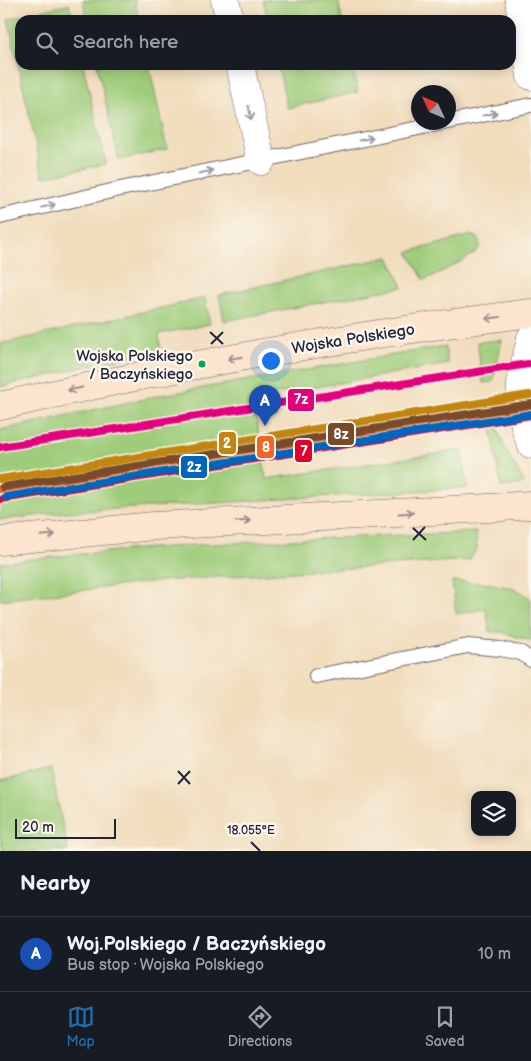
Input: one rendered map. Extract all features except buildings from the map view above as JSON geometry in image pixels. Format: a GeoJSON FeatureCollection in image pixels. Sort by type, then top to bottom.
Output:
{"type":"FeatureCollection","features":[{"type":"Feature","properties":{"kind":"street"},"geometry":{"type":"LineString","coordinates":[[225,0],[229,15]]}},
{"type":"Feature","properties":{"kind":"street"},"geometry":{"type":"LineString","coordinates":[[519,0],[531,76]]}},
{"type":"Feature","properties":{"kind":"street"},"geometry":{"type":"LineString","coordinates":[[241,70],[261,161]]}},
{"type":"Feature","properties":{"kind":"street","name":"Wojska Polskiego"},"geometry":{"type":"LineString","coordinates":[[0,406],[211,362],[330,341],[531,313]]}},
{"type":"Feature","properties":{"kind":"street"},"geometry":{"type":"LineString","coordinates":[[531,338],[521,386],[521,406],[531,444]]}},
{"type":"Feature","properties":{"kind":"street"},"geometry":{"type":"LineString","coordinates":[[0,540],[154,526],[531,504]]}},
{"type":"Feature","properties":{"kind":"lane"},"geometry":{"type":"LineString","coordinates":[[456,120],[531,105]]}},
{"type":"Feature","properties":{"kind":"lane"},"geometry":{"type":"LineString","coordinates":[[0,217],[120,189],[411,130]]}},
{"type":"Feature","properties":{"kind":"lane"},"geometry":{"type":"LineString","coordinates":[[316,676],[468,646],[500,648],[521,653],[531,660]]}},
{"type":"Feature","properties":{"kind":"green space"},"geometry":{"type":"Polygon","coordinates":[[[83,0],[135,0],[138,15],[86,15],[83,0]]]}},
{"type":"Feature","properties":{"kind":"green space"},"geometry":{"type":"Polygon","coordinates":[[[263,0],[338,0],[341,15],[267,15],[263,0]]]}},
{"type":"Feature","properties":{"kind":"green space"},"geometry":{"type":"Polygon","coordinates":[[[69,4],[72,15],[24,15],[69,4]]]}},
{"type":"Feature","properties":{"kind":"green space"},"geometry":{"type":"Polygon","coordinates":[[[15,17],[15,51],[8,19],[15,17]]]}},
{"type":"Feature","properties":{"kind":"green space"},"geometry":{"type":"Polygon","coordinates":[[[19,70],[84,70],[106,164],[43,177],[19,70]]]}},
{"type":"Feature","properties":{"kind":"green space"},"geometry":{"type":"Polygon","coordinates":[[[98,70],[150,70],[167,149],[119,160],[98,70]]]}},
{"type":"Feature","properties":{"kind":"green space"},"geometry":{"type":"Polygon","coordinates":[[[279,70],[353,70],[358,92],[287,108],[279,70]]]}},
{"type":"Feature","properties":{"kind":"green space"},"geometry":{"type":"Polygon","coordinates":[[[472,235],[477,237],[480,245],[476,252],[454,266],[424,280],[408,252],[472,235]]]}},
{"type":"Feature","properties":{"kind":"green space"},"geometry":{"type":"Polygon","coordinates":[[[389,257],[403,287],[224,321],[219,295],[389,257]]]}},
{"type":"Feature","properties":{"kind":"green space"},"geometry":{"type":"Polygon","coordinates":[[[205,298],[210,324],[159,334],[161,349],[0,387],[0,344],[205,298]]]}},
{"type":"Feature","properties":{"kind":"green space"},"geometry":{"type":"Polygon","coordinates":[[[502,340],[493,382],[483,383],[477,342],[502,340]]]}},
{"type":"Feature","properties":{"kind":"green space"},"geometry":{"type":"Polygon","coordinates":[[[445,346],[448,364],[253,398],[266,479],[462,450],[468,488],[66,512],[0,520],[0,430],[162,395],[445,346]]]}},
{"type":"Feature","properties":{"kind":"green space"},"geometry":{"type":"Polygon","coordinates":[[[495,418],[503,443],[524,484],[501,487],[490,419],[495,418]]]}},
{"type":"Feature","properties":{"kind":"green space"},"geometry":{"type":"Polygon","coordinates":[[[476,532],[477,549],[469,560],[162,581],[0,600],[0,563],[178,546],[476,532]]]}},
{"type":"Feature","properties":{"kind":"green space"},"geometry":{"type":"Polygon","coordinates":[[[452,581],[504,586],[523,593],[531,599],[531,641],[501,632],[490,632],[486,609],[456,614],[452,581]]]}},
{"type":"Feature","properties":{"kind":"green space"},"geometry":{"type":"Polygon","coordinates":[[[51,769],[68,851],[3,851],[0,837],[0,781],[51,769]]]}},
{"type":"Feature","properties":{"kind":"transit line","name":"7z"},"geometry":{"type":"LineString","coordinates":[[0,447],[528,364]]}},
{"type":"Feature","properties":{"kind":"transit line","name":"2"},"geometry":{"type":"LineString","coordinates":[[0,479],[529,395]]}},
{"type":"Feature","properties":{"kind":"transit line","name":"8z"},"geometry":{"type":"LineString","coordinates":[[3,487],[531,404]]}},
{"type":"Feature","properties":{"kind":"transit line","name":"8"},"geometry":{"type":"LineString","coordinates":[[0,489],[531,405]]}},
{"type":"Feature","properties":{"kind":"transit line","name":"2z"},"geometry":{"type":"LineString","coordinates":[[5,497],[531,414]]}},
{"type":"Feature","properties":{"kind":"transit line","name":"7"},"geometry":{"type":"LineString","coordinates":[[2,499],[531,415]]}},
{"type":"Feature","properties":{"kind":"place","name":"Wojska Polskiego / Baczyńskiego"},"geometry":{"type":"Point","coordinates":[202,364]}},
{"type":"Feature","properties":{"kind":"place","name":"Woj.Polskiego / Baczyńskiego"},"geometry":{"type":"Point","coordinates":[265,426]}}]}
